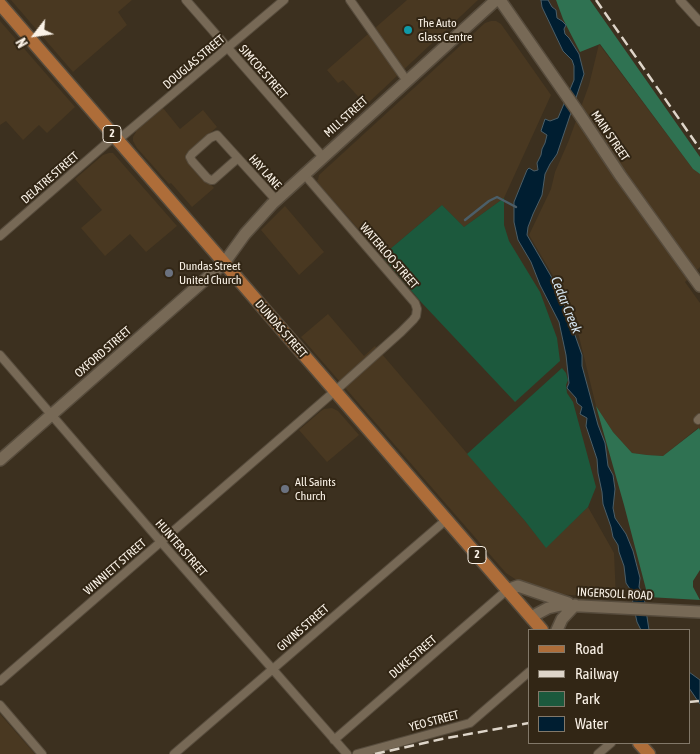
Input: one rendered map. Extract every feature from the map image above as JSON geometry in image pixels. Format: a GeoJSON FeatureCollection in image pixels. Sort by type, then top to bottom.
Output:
{"type":"FeatureCollection","features":[{"type":"Feature","properties":{"kind":"main road","name":"MILL STREET"},"geometry":{"type":"LineString","coordinates":[[224,263],[247,231],[276,200],[498,0]]}},
{"type":"Feature","properties":{"kind":"main road","name":"MAIN STREET"},"geometry":{"type":"LineString","coordinates":[[498,0],[700,286]]}},
{"type":"Feature","properties":{"kind":"main road","name":"DUNDAS STREET"},"geometry":{"type":"LineString","coordinates":[[0,4],[541,629]]}},
{"type":"Feature","properties":{"kind":"main road","name":"OXFORD STREET"},"geometry":{"type":"LineString","coordinates":[[0,460],[224,263]]}},
{"type":"Feature","properties":{"kind":"main road"},"geometry":{"type":"LineString","coordinates":[[507,590],[518,586],[575,606],[562,619],[557,629]]}},
{"type":"Feature","properties":{"kind":"main road","name":"INGERSOLL ROAD"},"geometry":{"type":"LineString","coordinates":[[531,617],[554,606],[700,612]]}},
{"type":"Feature","properties":{"kind":"main road"},"geometry":{"type":"LineString","coordinates":[[640,744],[649,754]]}},
{"type":"Feature","properties":{"kind":"street","name":"SIMCOE STREET"},"geometry":{"type":"LineString","coordinates":[[186,0],[323,157]]}},
{"type":"Feature","properties":{"kind":"street","name":"DOUGLAS STREET"},"geometry":{"type":"LineString","coordinates":[[116,138],[284,0]]}},
{"type":"Feature","properties":{"kind":"street"},"geometry":{"type":"LineString","coordinates":[[350,0],[407,81]]}},
{"type":"Feature","properties":{"kind":"street"},"geometry":{"type":"LineString","coordinates":[[680,0],[700,22]]}},
{"type":"Feature","properties":{"kind":"street","name":"HAY LANE"},"geometry":{"type":"LineString","coordinates":[[238,158],[211,180],[192,161],[190,156],[205,142],[216,135],[219,136],[276,200]]}},
{"type":"Feature","properties":{"kind":"street","name":"DELATRE STREET"},"geometry":{"type":"LineString","coordinates":[[0,236],[116,138]]}},
{"type":"Feature","properties":{"kind":"street","name":"WATERLOO STREET"},"geometry":{"type":"LineString","coordinates":[[304,174],[415,303],[417,309],[413,320],[335,391]]}},
{"type":"Feature","properties":{"kind":"street","name":"HUNTER STREET"},"geometry":{"type":"LineString","coordinates":[[0,355],[347,754]]}},
{"type":"Feature","properties":{"kind":"street","name":"WINNIETT STREET"},"geometry":{"type":"LineString","coordinates":[[0,681],[335,391]]}},
{"type":"Feature","properties":{"kind":"street","name":"GIVINS STREET"},"geometry":{"type":"LineString","coordinates":[[174,754],[446,520]]}},
{"type":"Feature","properties":{"kind":"street","name":"DUKE STREET"},"geometry":{"type":"LineString","coordinates":[[334,740],[507,590]]}},
{"type":"Feature","properties":{"kind":"street","name":"YEO STREET"},"geometry":{"type":"LineString","coordinates":[[357,754],[470,723],[528,673]]}},
{"type":"Feature","properties":{"kind":"street"},"geometry":{"type":"LineString","coordinates":[[0,705],[42,754]]}},
{"type":"Feature","properties":{"kind":"street"},"geometry":{"type":"LineString","coordinates":[[598,754],[610,744]]}},
{"type":"Feature","properties":{"kind":"shaded area"},"geometry":{"type":"Polygon","coordinates":[[[11,0],[132,0],[118,12],[127,25],[73,72],[11,0]]]}},
{"type":"Feature","properties":{"kind":"shaded area"},"geometry":{"type":"Polygon","coordinates":[[[407,0],[478,0],[366,105],[343,80],[338,83],[327,70],[407,0]]]}},
{"type":"Feature","properties":{"kind":"shaded area"},"geometry":{"type":"Polygon","coordinates":[[[0,21],[75,107],[47,133],[39,125],[23,140],[6,121],[0,125],[0,21]]]}},
{"type":"Feature","properties":{"kind":"shaded area"},"geometry":{"type":"Polygon","coordinates":[[[496,21],[501,24],[551,95],[504,198],[464,227],[442,205],[382,256],[318,183],[319,175],[485,23],[496,21]]]}},
{"type":"Feature","properties":{"kind":"shaded area"},"geometry":{"type":"Polygon","coordinates":[[[599,44],[693,169],[700,174],[700,267],[685,282],[700,303],[700,430],[698,428],[663,456],[632,453],[613,432],[596,406],[572,308],[529,235],[551,189],[555,172],[569,140],[589,85],[599,44]]]}},
{"type":"Feature","properties":{"kind":"shaded area"},"geometry":{"type":"Polygon","coordinates":[[[163,108],[180,129],[203,110],[217,127],[185,155],[214,188],[192,207],[171,183],[169,184],[133,141],[135,131],[163,108]]]}},
{"type":"Feature","properties":{"kind":"shaded area"},"geometry":{"type":"Polygon","coordinates":[[[113,153],[177,226],[146,252],[130,234],[105,256],[81,228],[102,210],[75,179],[103,155],[113,153]]]}},
{"type":"Feature","properties":{"kind":"shaded area"},"geometry":{"type":"Polygon","coordinates":[[[285,206],[324,252],[299,275],[261,230],[285,206]]]}},
{"type":"Feature","properties":{"kind":"shaded area"},"geometry":{"type":"Polygon","coordinates":[[[328,314],[364,356],[375,346],[546,547],[588,507],[614,553],[616,598],[556,594],[518,581],[506,573],[301,337],[328,314]]]}},
{"type":"Feature","properties":{"kind":"shaded area"},"geometry":{"type":"Polygon","coordinates":[[[332,408],[338,411],[359,435],[327,462],[299,430],[324,409],[332,408]]]}},
{"type":"Feature","properties":{"kind":"shaded area"},"geometry":{"type":"Polygon","coordinates":[[[0,714],[35,754],[0,754],[0,714]]]}},
{"type":"Feature","properties":{"kind":"green space"},"geometry":{"type":"Polygon","coordinates":[[[556,0],[590,0],[700,157],[700,174],[693,169],[600,44],[580,52],[563,19],[556,0]]]}},
{"type":"Feature","properties":{"kind":"green space"},"geometry":{"type":"Polygon","coordinates":[[[504,198],[504,225],[509,241],[540,292],[557,338],[560,361],[515,402],[421,302],[382,256],[442,205],[464,227],[504,198]]]}},
{"type":"Feature","properties":{"kind":"green space"},"geometry":{"type":"Polygon","coordinates":[[[562,368],[568,380],[566,385],[567,393],[573,402],[596,487],[588,507],[546,548],[467,454],[562,368]]]}},
{"type":"Feature","properties":{"kind":"green space"},"geometry":{"type":"Polygon","coordinates":[[[596,406],[613,432],[632,453],[663,456],[699,428],[700,570],[693,581],[693,587],[700,600],[648,597],[596,406]]]}},
{"type":"Feature","properties":{"kind":"water","name":"Cedar Creek"},"geometry":{"type":"Polygon","coordinates":[[[541,0],[548,0],[556,10],[557,18],[566,25],[564,29],[565,34],[579,54],[584,74],[557,154],[545,174],[542,195],[528,227],[527,235],[559,290],[582,355],[582,366],[598,425],[605,443],[608,466],[613,475],[615,489],[613,508],[615,518],[626,534],[633,551],[640,578],[639,587],[644,597],[649,629],[640,629],[637,622],[618,545],[613,537],[603,504],[597,459],[586,426],[587,418],[580,414],[582,407],[567,388],[569,383],[566,355],[559,322],[540,285],[531,262],[518,240],[514,222],[514,202],[527,170],[529,168],[534,171],[538,170],[537,163],[547,135],[541,131],[545,119],[550,121],[558,118],[574,80],[572,60],[563,51],[542,7],[541,0]]]}},
{"type":"Feature","properties":{"kind":"water"},"geometry":{"type":"Polygon","coordinates":[[[690,673],[700,680],[700,704],[690,689],[690,673]]]}},
{"type":"Feature","properties":{"kind":"waterway"},"geometry":{"type":"LineString","coordinates":[[465,220],[497,197],[516,207]]}},
{"type":"Feature","properties":{"kind":"railway"},"geometry":{"type":"LineString","coordinates":[[596,0],[700,149]]}},
{"type":"Feature","properties":{"kind":"railway"},"geometry":{"type":"LineString","coordinates":[[690,702],[700,701]]}},
{"type":"Feature","properties":{"kind":"railway"},"geometry":{"type":"LineString","coordinates":[[375,754],[528,723]]}},
{"type":"Feature","properties":{"kind":"place","name":"The Auto Glass Centre"},"geometry":{"type":"Point","coordinates":[408,30]}},
{"type":"Feature","properties":{"kind":"place","name":"Dundas Street United Church"},"geometry":{"type":"Point","coordinates":[169,273]}},
{"type":"Feature","properties":{"kind":"place","name":"All Saints Church"},"geometry":{"type":"Point","coordinates":[285,489]}}]}
